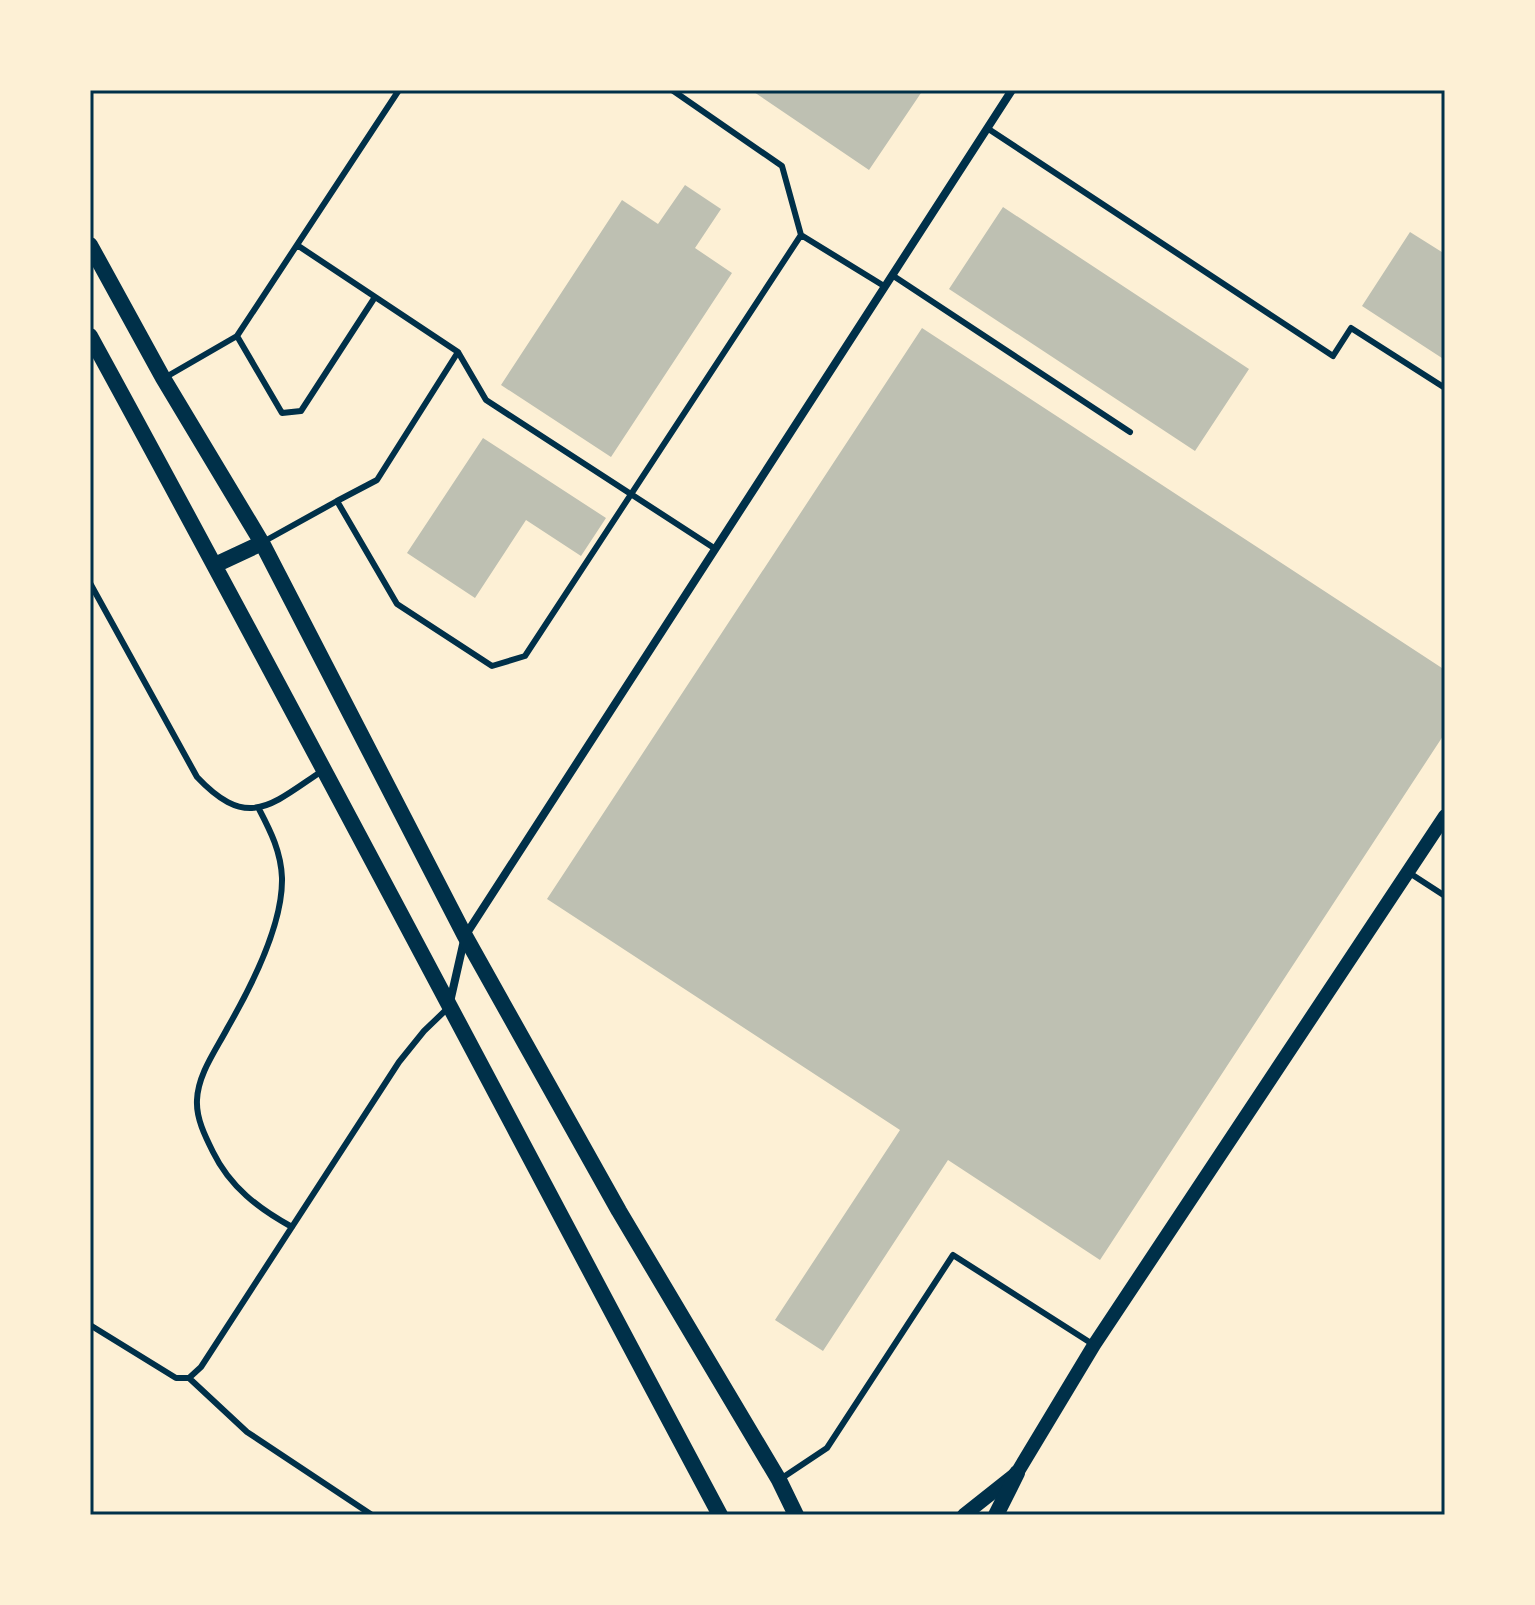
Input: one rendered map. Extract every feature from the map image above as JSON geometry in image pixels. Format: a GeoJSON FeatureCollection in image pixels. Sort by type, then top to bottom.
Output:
{"type":"FeatureCollection","features":[{"type":"Feature","properties":{"kind":"main road"},"geometry":{"type":"LineString","coordinates":[[90,245],[163,378],[262,543],[465,936],[619,1211],[779,1480],[796,1515]]}},
{"type":"Feature","properties":{"kind":"main road"},"geometry":{"type":"LineString","coordinates":[[90,336],[325,769],[720,1515]]}},
{"type":"Feature","properties":{"kind":"main road"},"geometry":{"type":"LineString","coordinates":[[215,565],[262,543]]}},
{"type":"Feature","properties":{"kind":"main road"},"geometry":{"type":"LineString","coordinates":[[996,1515],[1017,1473]]}},
{"type":"Feature","properties":{"kind":"street"},"geometry":{"type":"LineString","coordinates":[[449,1007],[465,936],[1012,90]]}},
{"type":"Feature","properties":{"kind":"street"},"geometry":{"type":"LineString","coordinates":[[964,1515],[1017,1473],[1094,1345],[1445,816]]}},
{"type":"Feature","properties":{"kind":"lane"},"geometry":{"type":"LineString","coordinates":[[163,378],[237,336],[399,90]]}},
{"type":"Feature","properties":{"kind":"lane"},"geometry":{"type":"LineString","coordinates":[[672,90],[782,166],[801,235],[884,286]]}},
{"type":"Feature","properties":{"kind":"lane"},"geometry":{"type":"LineString","coordinates":[[987,128],[1333,356],[1351,328],[1445,388]]}},
{"type":"Feature","properties":{"kind":"lane"},"geometry":{"type":"LineString","coordinates":[[337,501],[397,604],[492,666],[525,656],[801,235]]}},
{"type":"Feature","properties":{"kind":"lane"},"geometry":{"type":"LineString","coordinates":[[297,245],[458,352],[486,400],[714,548]]}},
{"type":"Feature","properties":{"kind":"lane"},"geometry":{"type":"LineString","coordinates":[[892,275],[1130,432]]}},
{"type":"Feature","properties":{"kind":"lane"},"geometry":{"type":"LineString","coordinates":[[237,336],[282,413],[301,411],[375,297]]}},
{"type":"Feature","properties":{"kind":"lane"},"geometry":{"type":"LineString","coordinates":[[262,543],[377,480],[458,352]]}},
{"type":"Feature","properties":{"kind":"lane"},"geometry":{"type":"LineString","coordinates":[[90,583],[197,777],[213,794],[227,803],[259,809],[325,769]]}},
{"type":"Feature","properties":{"kind":"lane"},"geometry":{"type":"LineString","coordinates":[[259,809],[279,848],[282,880],[278,907],[255,975],[202,1075],[197,1100],[206,1139],[233,1183],[258,1206],[292,1227]]}},
{"type":"Feature","properties":{"kind":"lane"},"geometry":{"type":"LineString","coordinates":[[1408,872],[1445,896]]}},
{"type":"Feature","properties":{"kind":"lane"},"geometry":{"type":"LineString","coordinates":[[90,1325],[176,1378],[189,1378],[201,1367],[399,1062],[449,1007]]}},
{"type":"Feature","properties":{"kind":"lane"},"geometry":{"type":"LineString","coordinates":[[779,1480],[827,1448],[953,1255],[1094,1345]]}},
{"type":"Feature","properties":{"kind":"lane"},"geometry":{"type":"LineString","coordinates":[[189,1378],[247,1432],[372,1515]]}},
{"type":"Feature","properties":{"kind":"building"},"geometry":{"type":"Polygon","coordinates":[[[751,90],[923,90],[869,170],[751,90]]]}},
{"type":"Feature","properties":{"kind":"building"},"geometry":{"type":"Polygon","coordinates":[[[685,185],[721,209],[695,248],[732,273],[611,457],[501,385],[622,200],[658,224],[685,185]]]}},
{"type":"Feature","properties":{"kind":"building"},"geometry":{"type":"Polygon","coordinates":[[[1003,207],[1249,369],[1195,451],[949,289],[1003,207]]]}},
{"type":"Feature","properties":{"kind":"building"},"geometry":{"type":"Polygon","coordinates":[[[1410,232],[1445,254],[1445,360],[1362,306],[1410,232]]]}},
{"type":"Feature","properties":{"kind":"building"},"geometry":{"type":"Polygon","coordinates":[[[922,328],[1445,670],[1445,733],[1100,1260],[948,1160],[823,1351],[775,1320],[900,1130],[547,899],[922,328]]]}},
{"type":"Feature","properties":{"kind":"building"},"geometry":{"type":"Polygon","coordinates":[[[483,438],[606,518],[581,556],[526,520],[475,598],[407,553],[483,438]]]}}]}
